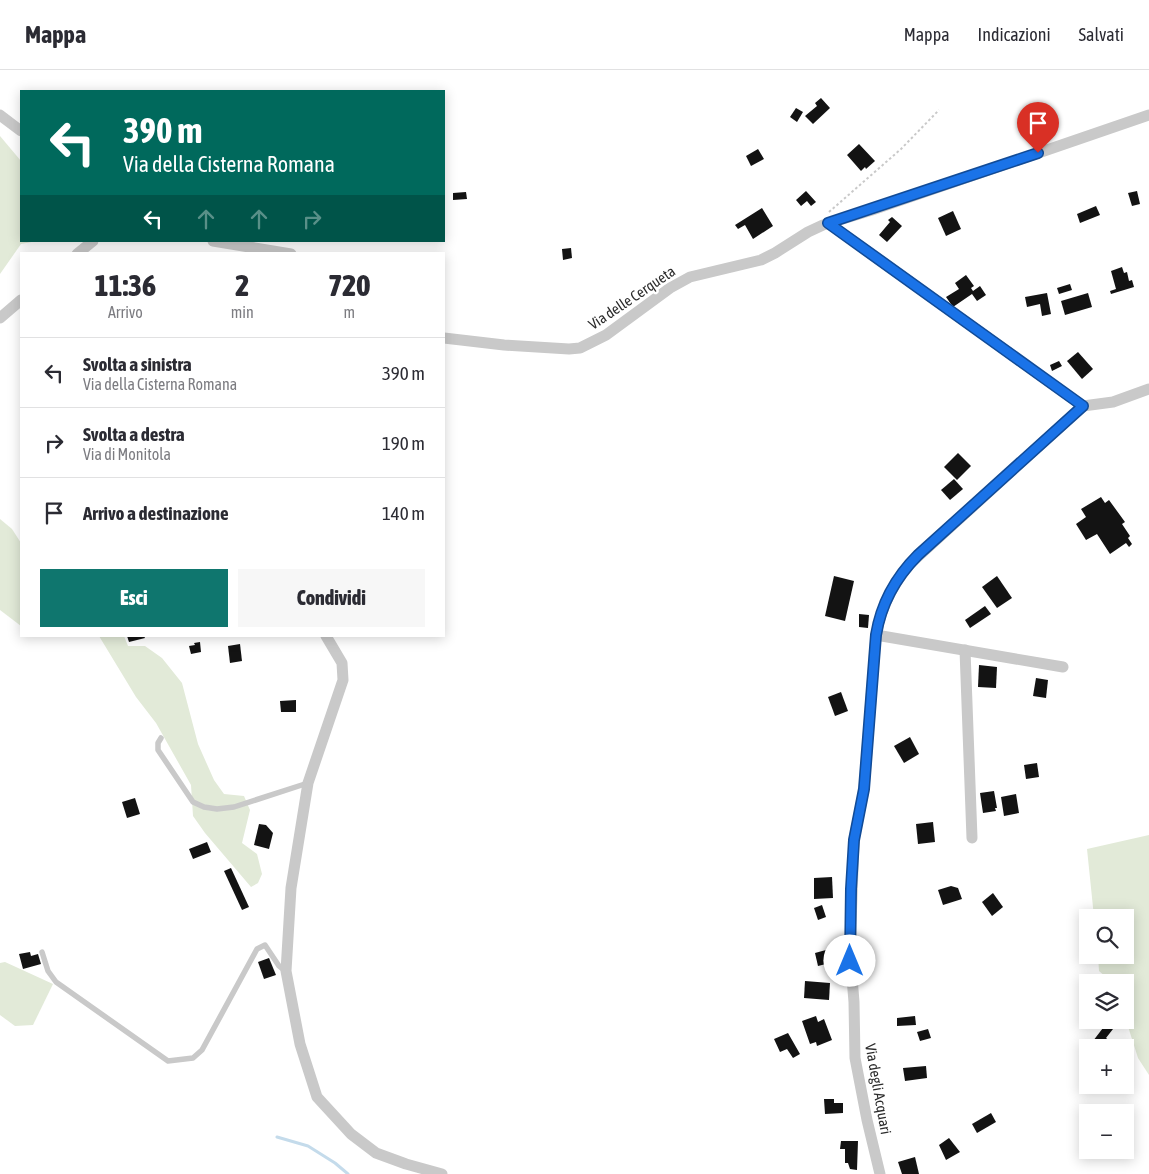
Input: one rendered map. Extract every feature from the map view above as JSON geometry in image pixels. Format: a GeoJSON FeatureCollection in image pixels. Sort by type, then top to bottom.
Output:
{"type":"FeatureCollection","features":[{"type":"Feature","properties":{"kind":"street"},"geometry":{"type":"LineString","coordinates":[[0,115],[20,130]]}},
{"type":"Feature","properties":{"kind":"street","name":"Via delle Cerqueta"},"geometry":{"type":"LineString","coordinates":[[445,338],[569,350],[580,348],[606,335],[684,280],[700,274],[765,258],[813,229],[828,223],[1149,115]]}},
{"type":"Feature","properties":{"kind":"street"},"geometry":{"type":"LineString","coordinates":[[828,223],[1083,406],[1113,402],[1149,389]]}},
{"type":"Feature","properties":{"kind":"street"},"geometry":{"type":"LineString","coordinates":[[79,252],[92,242]]}},
{"type":"Feature","properties":{"kind":"street"},"geometry":{"type":"LineString","coordinates":[[219,242],[279,252]]}},
{"type":"Feature","properties":{"kind":"street"},"geometry":{"type":"LineString","coordinates":[[0,318],[20,301]]}},
{"type":"Feature","properties":{"kind":"street","name":"Via degli Acquari"},"geometry":{"type":"LineString","coordinates":[[880,1174],[855,1058],[854,993],[850,953],[854,840],[864,789],[876,635],[880,616],[900,576],[911,562],[1083,406]]}},
{"type":"Feature","properties":{"kind":"street"},"geometry":{"type":"LineString","coordinates":[[876,635],[1063,667]]}},
{"type":"Feature","properties":{"kind":"street"},"geometry":{"type":"LineString","coordinates":[[327,637],[342,663],[342,680],[308,783],[291,888],[286,972],[300,1044],[317,1097],[351,1134],[376,1153],[442,1174]]}},
{"type":"Feature","properties":{"kind":"street"},"geometry":{"type":"LineString","coordinates":[[965,650],[972,838]]}},
{"type":"Feature","properties":{"kind":"lane"},"geometry":{"type":"LineString","coordinates":[[161,738],[158,742],[158,750],[193,802],[204,807],[218,809],[234,807],[308,783]]}},
{"type":"Feature","properties":{"kind":"lane"},"geometry":{"type":"LineString","coordinates":[[42,952],[48,971],[56,982],[168,1062],[193,1058],[202,1050],[257,949],[265,945],[279,966],[286,972]]}},
{"type":"Feature","properties":{"kind":"path"},"geometry":{"type":"LineString","coordinates":[[828,223],[825,216],[831,209],[888,161],[939,110]]}},
{"type":"Feature","properties":{"kind":"green space"},"geometry":{"type":"Polygon","coordinates":[[[0,136],[20,160],[20,242],[32,242],[21,244],[0,274],[0,136]]]}},
{"type":"Feature","properties":{"kind":"green space"},"geometry":{"type":"Polygon","coordinates":[[[0,519],[12,529],[20,541],[20,625],[0,610],[0,519]]]}},
{"type":"Feature","properties":{"kind":"green space"},"geometry":{"type":"Polygon","coordinates":[[[100,637],[124,637],[128,646],[145,646],[162,658],[182,683],[198,744],[214,780],[224,794],[244,796],[250,810],[242,843],[257,854],[262,874],[258,883],[251,887],[193,816],[191,785],[156,723],[136,697],[100,637]]]}},
{"type":"Feature","properties":{"kind":"green space"},"geometry":{"type":"Polygon","coordinates":[[[1149,835],[1149,1075],[1138,1058],[1134,1039],[1132,1039],[1129,1029],[1134,1029],[1134,974],[1103,974],[1099,971],[1099,964],[1134,964],[1134,909],[1093,909],[1087,849],[1149,835]]]}},
{"type":"Feature","properties":{"kind":"green space"},"geometry":{"type":"Polygon","coordinates":[[[5,962],[53,984],[33,1025],[15,1026],[0,1015],[0,963],[5,962]]]}},
{"type":"Feature","properties":{"kind":"building"},"geometry":{"type":"Polygon","coordinates":[[[821,98],[830,108],[813,124],[805,116],[817,106],[815,103],[821,98]]]}},
{"type":"Feature","properties":{"kind":"building"},"geometry":{"type":"Polygon","coordinates":[[[796,108],[803,112],[797,122],[790,117],[796,108]]]}},
{"type":"Feature","properties":{"kind":"building"},"geometry":{"type":"Polygon","coordinates":[[[859,144],[875,161],[861,171],[847,155],[859,144]]]}},
{"type":"Feature","properties":{"kind":"building"},"geometry":{"type":"Polygon","coordinates":[[[758,149],[764,159],[751,166],[746,156],[758,149]]]}},
{"type":"Feature","properties":{"kind":"building"},"geometry":{"type":"Polygon","coordinates":[[[806,191],[816,202],[811,206],[807,201],[801,206],[796,200],[806,191]]]}},
{"type":"Feature","properties":{"kind":"building"},"geometry":{"type":"Polygon","coordinates":[[[1137,191],[1140,204],[1132,206],[1128,193],[1137,191]]]}},
{"type":"Feature","properties":{"kind":"building"},"geometry":{"type":"Polygon","coordinates":[[[466,192],[467,199],[453,200],[453,193],[466,192]]]}},
{"type":"Feature","properties":{"kind":"building"},"geometry":{"type":"Polygon","coordinates":[[[1096,206],[1100,215],[1080,223],[1077,214],[1096,206]]]}},
{"type":"Feature","properties":{"kind":"building"},"geometry":{"type":"Polygon","coordinates":[[[762,208],[773,226],[753,239],[745,225],[738,229],[735,225],[762,208]]]}},
{"type":"Feature","properties":{"kind":"building"},"geometry":{"type":"Polygon","coordinates":[[[953,211],[961,229],[946,236],[938,218],[953,211]]]}},
{"type":"Feature","properties":{"kind":"building"},"geometry":{"type":"Polygon","coordinates":[[[892,217],[902,226],[887,242],[879,235],[892,217]]]}},
{"type":"Feature","properties":{"kind":"building"},"geometry":{"type":"Polygon","coordinates":[[[571,248],[572,258],[563,260],[562,249],[571,248]]]}},
{"type":"Feature","properties":{"kind":"building"},"geometry":{"type":"Polygon","coordinates":[[[1122,267],[1124,273],[1127,272],[1129,281],[1132,280],[1134,287],[1111,294],[1110,291],[1116,289],[1111,271],[1122,267]]]}},
{"type":"Feature","properties":{"kind":"building"},"geometry":{"type":"Polygon","coordinates":[[[966,275],[974,286],[971,288],[973,291],[980,286],[986,295],[977,301],[972,294],[953,307],[946,297],[959,289],[955,283],[966,275]]]}},
{"type":"Feature","properties":{"kind":"building"},"geometry":{"type":"Polygon","coordinates":[[[1070,284],[1072,290],[1059,294],[1057,288],[1070,284]]]}},
{"type":"Feature","properties":{"kind":"building"},"geometry":{"type":"Polygon","coordinates":[[[1047,293],[1051,314],[1042,316],[1040,304],[1027,307],[1025,297],[1047,293]]]}},
{"type":"Feature","properties":{"kind":"building"},"geometry":{"type":"Polygon","coordinates":[[[1088,293],[1092,307],[1065,315],[1061,301],[1088,293]]]}},
{"type":"Feature","properties":{"kind":"building"},"geometry":{"type":"Polygon","coordinates":[[[1078,352],[1093,369],[1082,379],[1067,361],[1078,352]]]}},
{"type":"Feature","properties":{"kind":"building"},"geometry":{"type":"Polygon","coordinates":[[[1059,361],[1062,366],[1052,371],[1050,365],[1059,361]]]}},
{"type":"Feature","properties":{"kind":"building"},"geometry":{"type":"Polygon","coordinates":[[[958,453],[971,466],[957,480],[944,467],[958,453]]]}},
{"type":"Feature","properties":{"kind":"building"},"geometry":{"type":"Polygon","coordinates":[[[954,479],[963,489],[950,500],[941,490],[954,479]]]}},
{"type":"Feature","properties":{"kind":"building"},"geometry":{"type":"Polygon","coordinates":[[[1101,497],[1105,503],[1109,500],[1125,522],[1122,524],[1130,536],[1128,538],[1132,544],[1129,547],[1126,543],[1110,554],[1097,534],[1086,540],[1076,524],[1086,517],[1081,509],[1101,497]]]}},
{"type":"Feature","properties":{"kind":"building"},"geometry":{"type":"Polygon","coordinates":[[[834,576],[854,581],[845,621],[825,616],[834,576]]]}},
{"type":"Feature","properties":{"kind":"building"},"geometry":{"type":"Polygon","coordinates":[[[997,576],[1012,598],[997,608],[982,587],[997,576]]]}},
{"type":"Feature","properties":{"kind":"building"},"geometry":{"type":"Polygon","coordinates":[[[985,606],[991,614],[970,628],[965,620],[985,606]]]}},
{"type":"Feature","properties":{"kind":"building"},"geometry":{"type":"Polygon","coordinates":[[[859,614],[869,615],[868,628],[859,627],[859,614]]]}},
{"type":"Feature","properties":{"kind":"building"},"geometry":{"type":"Polygon","coordinates":[[[127,637],[145,638],[129,642],[127,637]]]}},
{"type":"Feature","properties":{"kind":"building"},"geometry":{"type":"Polygon","coordinates":[[[200,642],[201,652],[191,654],[189,646],[200,642]]]}},
{"type":"Feature","properties":{"kind":"building"},"geometry":{"type":"Polygon","coordinates":[[[240,644],[242,661],[230,663],[228,646],[240,644]]]}},
{"type":"Feature","properties":{"kind":"building"},"geometry":{"type":"Polygon","coordinates":[[[979,665],[997,667],[996,688],[978,687],[979,665]]]}},
{"type":"Feature","properties":{"kind":"building"},"geometry":{"type":"Polygon","coordinates":[[[1036,678],[1048,680],[1046,698],[1033,696],[1036,678]]]}},
{"type":"Feature","properties":{"kind":"building"},"geometry":{"type":"Polygon","coordinates":[[[841,692],[848,711],[835,716],[828,697],[841,692]]]}},
{"type":"Feature","properties":{"kind":"building"},"geometry":{"type":"Polygon","coordinates":[[[296,700],[296,712],[281,712],[280,701],[296,700]]]}},
{"type":"Feature","properties":{"kind":"building"},"geometry":{"type":"Polygon","coordinates":[[[910,737],[919,754],[904,763],[894,746],[910,737]]]}},
{"type":"Feature","properties":{"kind":"building"},"geometry":{"type":"Polygon","coordinates":[[[1037,763],[1039,777],[1026,779],[1024,765],[1037,763]]]}},
{"type":"Feature","properties":{"kind":"building"},"geometry":{"type":"Polygon","coordinates":[[[994,791],[996,811],[983,813],[980,793],[994,791]]]}},
{"type":"Feature","properties":{"kind":"building"},"geometry":{"type":"Polygon","coordinates":[[[1016,794],[1019,813],[1004,816],[1001,797],[1016,794]]]}},
{"type":"Feature","properties":{"kind":"building"},"geometry":{"type":"Polygon","coordinates":[[[135,798],[140,814],[127,818],[122,802],[135,798]]]}},
{"type":"Feature","properties":{"kind":"building"},"geometry":{"type":"Polygon","coordinates":[[[933,822],[935,842],[918,844],[916,824],[933,822]]]}},
{"type":"Feature","properties":{"kind":"building"},"geometry":{"type":"Polygon","coordinates":[[[259,824],[266,825],[273,833],[269,849],[254,845],[259,824]]]}},
{"type":"Feature","properties":{"kind":"building"},"geometry":{"type":"Polygon","coordinates":[[[207,842],[211,852],[193,859],[189,849],[207,842]]]}},
{"type":"Feature","properties":{"kind":"building"},"geometry":{"type":"Polygon","coordinates":[[[231,868],[249,907],[242,910],[224,871],[231,868]]]}},
{"type":"Feature","properties":{"kind":"building"},"geometry":{"type":"Polygon","coordinates":[[[832,877],[833,898],[814,899],[814,878],[832,877]]]}},
{"type":"Feature","properties":{"kind":"building"},"geometry":{"type":"Polygon","coordinates":[[[951,886],[958,888],[962,899],[943,905],[938,890],[951,886]]]}},
{"type":"Feature","properties":{"kind":"building"},"geometry":{"type":"Polygon","coordinates":[[[993,893],[1003,907],[992,916],[982,902],[993,893]]]}},
{"type":"Feature","properties":{"kind":"building"},"geometry":{"type":"Polygon","coordinates":[[[822,905],[826,917],[818,920],[814,908],[822,905]]]}},
{"type":"Feature","properties":{"kind":"building"},"geometry":{"type":"Polygon","coordinates":[[[826,950],[830,963],[818,966],[815,953],[826,950]]]}},
{"type":"Feature","properties":{"kind":"building"},"geometry":{"type":"Polygon","coordinates":[[[30,952],[31,956],[38,954],[41,964],[23,969],[19,954],[30,952]]]}},
{"type":"Feature","properties":{"kind":"building"},"geometry":{"type":"Polygon","coordinates":[[[269,958],[276,975],[264,979],[258,962],[269,958]]]}},
{"type":"Feature","properties":{"kind":"building"},"geometry":{"type":"Polygon","coordinates":[[[805,981],[830,983],[829,1000],[804,998],[805,981]]]}},
{"type":"Feature","properties":{"kind":"building"},"geometry":{"type":"Polygon","coordinates":[[[816,1016],[818,1022],[824,1019],[832,1040],[817,1046],[816,1042],[810,1044],[802,1021],[816,1016]]]}},
{"type":"Feature","properties":{"kind":"building"},"geometry":{"type":"Polygon","coordinates":[[[915,1016],[916,1025],[897,1026],[897,1018],[915,1016]]]}},
{"type":"Feature","properties":{"kind":"building"},"geometry":{"type":"Polygon","coordinates":[[[928,1029],[931,1038],[920,1041],[917,1032],[928,1029]]]}},
{"type":"Feature","properties":{"kind":"building"},"geometry":{"type":"Polygon","coordinates":[[[1102,1029],[1113,1029],[1106,1038],[1107,1039],[1095,1039],[1102,1029]]]}},
{"type":"Feature","properties":{"kind":"building"},"geometry":{"type":"Polygon","coordinates":[[[788,1033],[800,1054],[793,1058],[787,1049],[780,1052],[774,1039],[788,1033]]]}},
{"type":"Feature","properties":{"kind":"building"},"geometry":{"type":"Polygon","coordinates":[[[926,1066],[927,1078],[905,1081],[903,1068],[926,1066]]]}},
{"type":"Feature","properties":{"kind":"building"},"geometry":{"type":"Polygon","coordinates":[[[824,1099],[834,1099],[834,1103],[843,1103],[843,1113],[825,1114],[824,1099]]]}},
{"type":"Feature","properties":{"kind":"building"},"geometry":{"type":"Polygon","coordinates":[[[991,1113],[996,1122],[977,1133],[972,1124],[991,1113]]]}},
{"type":"Feature","properties":{"kind":"building"},"geometry":{"type":"Polygon","coordinates":[[[949,1138],[960,1152],[946,1160],[939,1145],[949,1138]]]}},
{"type":"Feature","properties":{"kind":"building"},"geometry":{"type":"Polygon","coordinates":[[[841,1141],[858,1141],[857,1170],[850,1169],[848,1163],[845,1163],[845,1149],[840,1149],[841,1141]]]}},
{"type":"Feature","properties":{"kind":"building"},"geometry":{"type":"Polygon","coordinates":[[[915,1157],[919,1174],[902,1174],[898,1162],[915,1157]]]}},
{"type":"Feature","properties":{"kind":"waterway"},"geometry":{"type":"LineString","coordinates":[[277,1137],[308,1146],[335,1163],[348,1174]]}},
{"type":"Feature","properties":{"kind":"route"},"geometry":{"type":"LineString","coordinates":[[850,961],[854,840],[863,795],[876,635],[882,609],[900,576],[911,562],[1083,406],[828,223],[1038,153]]}}]}
